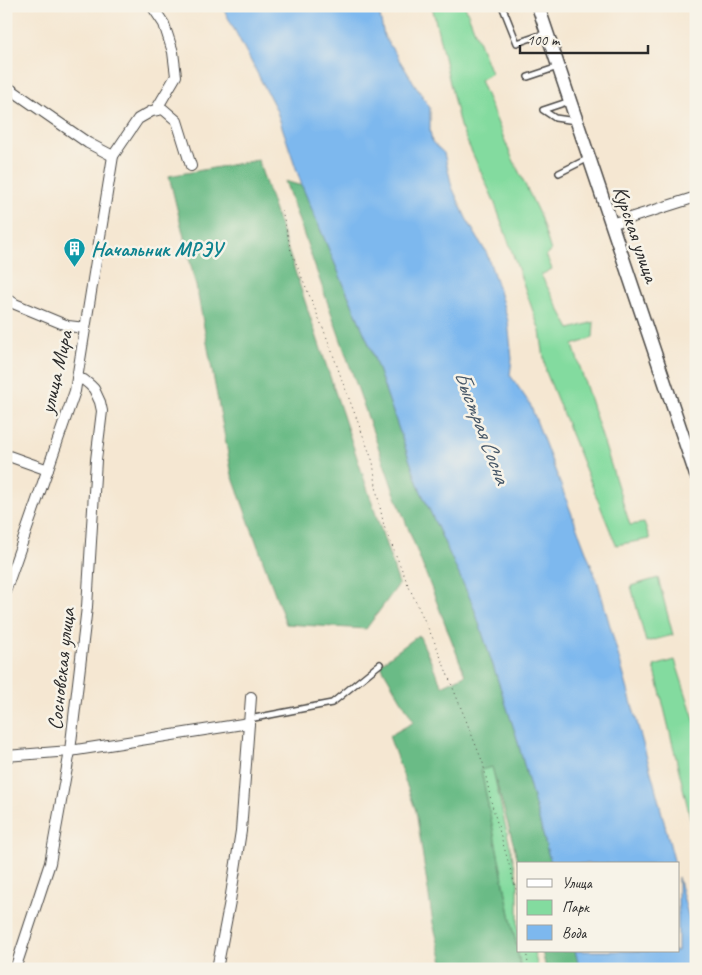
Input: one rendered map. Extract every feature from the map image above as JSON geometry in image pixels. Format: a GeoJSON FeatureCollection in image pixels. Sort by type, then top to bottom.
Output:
{"type":"FeatureCollection","features":[{"type":"Feature","properties":{"kind":"street"},"geometry":{"type":"LineString","coordinates":[[152,6],[164,24],[173,52],[176,76],[156,110]]}},
{"type":"Feature","properties":{"kind":"street","name":"Курская улица"},"geometry":{"type":"LineString","coordinates":[[538,6],[696,475]]}},
{"type":"Feature","properties":{"kind":"street"},"geometry":{"type":"LineString","coordinates":[[6,86],[88,143],[113,156],[138,118],[152,110],[163,109],[177,122],[191,166]]}},
{"type":"Feature","properties":{"kind":"street","name":"улица Мира"},"geometry":{"type":"LineString","coordinates":[[6,589],[75,391],[113,156]]}},
{"type":"Feature","properties":{"kind":"street"},"geometry":{"type":"LineString","coordinates":[[611,224],[696,197]]}},
{"type":"Feature","properties":{"kind":"street"},"geometry":{"type":"LineString","coordinates":[[6,298],[15,304],[68,326],[85,328]]}},
{"type":"Feature","properties":{"kind":"street","name":"Сосновская улица"},"geometry":{"type":"LineString","coordinates":[[16,969],[50,863],[70,751],[87,607],[96,460],[102,411],[94,389],[84,380],[77,379]]}},
{"type":"Feature","properties":{"kind":"street"},"geometry":{"type":"LineString","coordinates":[[6,455],[48,470]]}},
{"type":"Feature","properties":{"kind":"street"},"geometry":{"type":"LineString","coordinates":[[217,969],[241,832],[251,697]]}},
{"type":"Feature","properties":{"kind":"street"},"geometry":{"type":"LineString","coordinates":[[6,756],[70,751],[249,721]]}},
{"type":"Feature","properties":{"kind":"lane"},"geometry":{"type":"LineString","coordinates":[[503,8],[517,42],[547,33]]}},
{"type":"Feature","properties":{"kind":"lane"},"geometry":{"type":"LineString","coordinates":[[528,77],[558,67]]}},
{"type":"Feature","properties":{"kind":"lane"},"geometry":{"type":"LineString","coordinates":[[570,100],[543,110],[555,118],[577,122]]}},
{"type":"Feature","properties":{"kind":"lane"},"geometry":{"type":"LineString","coordinates":[[559,173],[589,158]]}},
{"type":"Feature","properties":{"kind":"lane"},"geometry":{"type":"LineString","coordinates":[[249,721],[332,703],[380,664]]}},
{"type":"Feature","properties":{"kind":"path"},"geometry":{"type":"LineString","coordinates":[[282,210],[291,252],[329,343],[373,462],[384,526],[435,643],[483,763],[492,805],[517,892]]}},
{"type":"Feature","properties":{"kind":"path"},"geometry":{"type":"LineString","coordinates":[[526,952],[529,969]]}},
{"type":"Feature","properties":{"kind":"green space"},"geometry":{"type":"Polygon","coordinates":[[[432,6],[465,6],[491,73],[480,80],[510,153],[540,216],[551,251],[546,255],[552,269],[541,275],[570,329],[594,322],[593,338],[573,345],[630,525],[644,523],[650,539],[616,545],[546,372],[540,331],[494,201],[460,126],[432,6]]]}},
{"type":"Feature","properties":{"kind":"green space"},"geometry":{"type":"Polygon","coordinates":[[[258,160],[399,584],[366,629],[286,624],[232,475],[197,290],[169,176],[258,160]]]}},
{"type":"Feature","properties":{"kind":"green space"},"geometry":{"type":"Polygon","coordinates":[[[285,181],[302,186],[371,349],[419,487],[473,605],[516,735],[550,862],[518,862],[492,767],[481,770],[521,969],[445,969],[433,923],[416,811],[389,736],[414,722],[380,664],[419,635],[442,686],[465,675],[393,489],[285,181]]]}},
{"type":"Feature","properties":{"kind":"green space"},"geometry":{"type":"Polygon","coordinates":[[[658,578],[673,635],[646,642],[631,586],[658,578]]]}},
{"type":"Feature","properties":{"kind":"green space"},"geometry":{"type":"Polygon","coordinates":[[[675,660],[696,725],[696,842],[654,666],[675,660]]]}},
{"type":"Feature","properties":{"kind":"green space"},"geometry":{"type":"Polygon","coordinates":[[[492,766],[517,877],[517,949],[481,769],[492,766]]]}},
{"type":"Feature","properties":{"kind":"green space"},"geometry":{"type":"Polygon","coordinates":[[[518,952],[534,952],[538,969],[521,969],[518,952]]]}},
{"type":"Feature","properties":{"kind":"green space"},"geometry":{"type":"Polygon","coordinates":[[[542,952],[575,952],[580,969],[546,969],[542,952]]]}},
{"type":"Feature","properties":{"kind":"water","name":"Быстрая Сосна"},"geometry":{"type":"Polygon","coordinates":[[[222,6],[378,6],[384,36],[430,108],[432,142],[444,153],[452,187],[466,218],[487,254],[508,321],[512,359],[510,375],[530,404],[598,583],[674,862],[550,862],[516,735],[473,605],[419,487],[371,349],[302,186],[276,109],[222,6]]]}},
{"type":"Feature","properties":{"kind":"water"},"geometry":{"type":"Polygon","coordinates":[[[680,885],[696,945],[696,969],[580,969],[575,952],[680,952],[680,885]]]}},
{"type":"Feature","properties":{"kind":"place","name":"Начальник МРЭУ"},"geometry":{"type":"Point","coordinates":[75,268]}}]}
